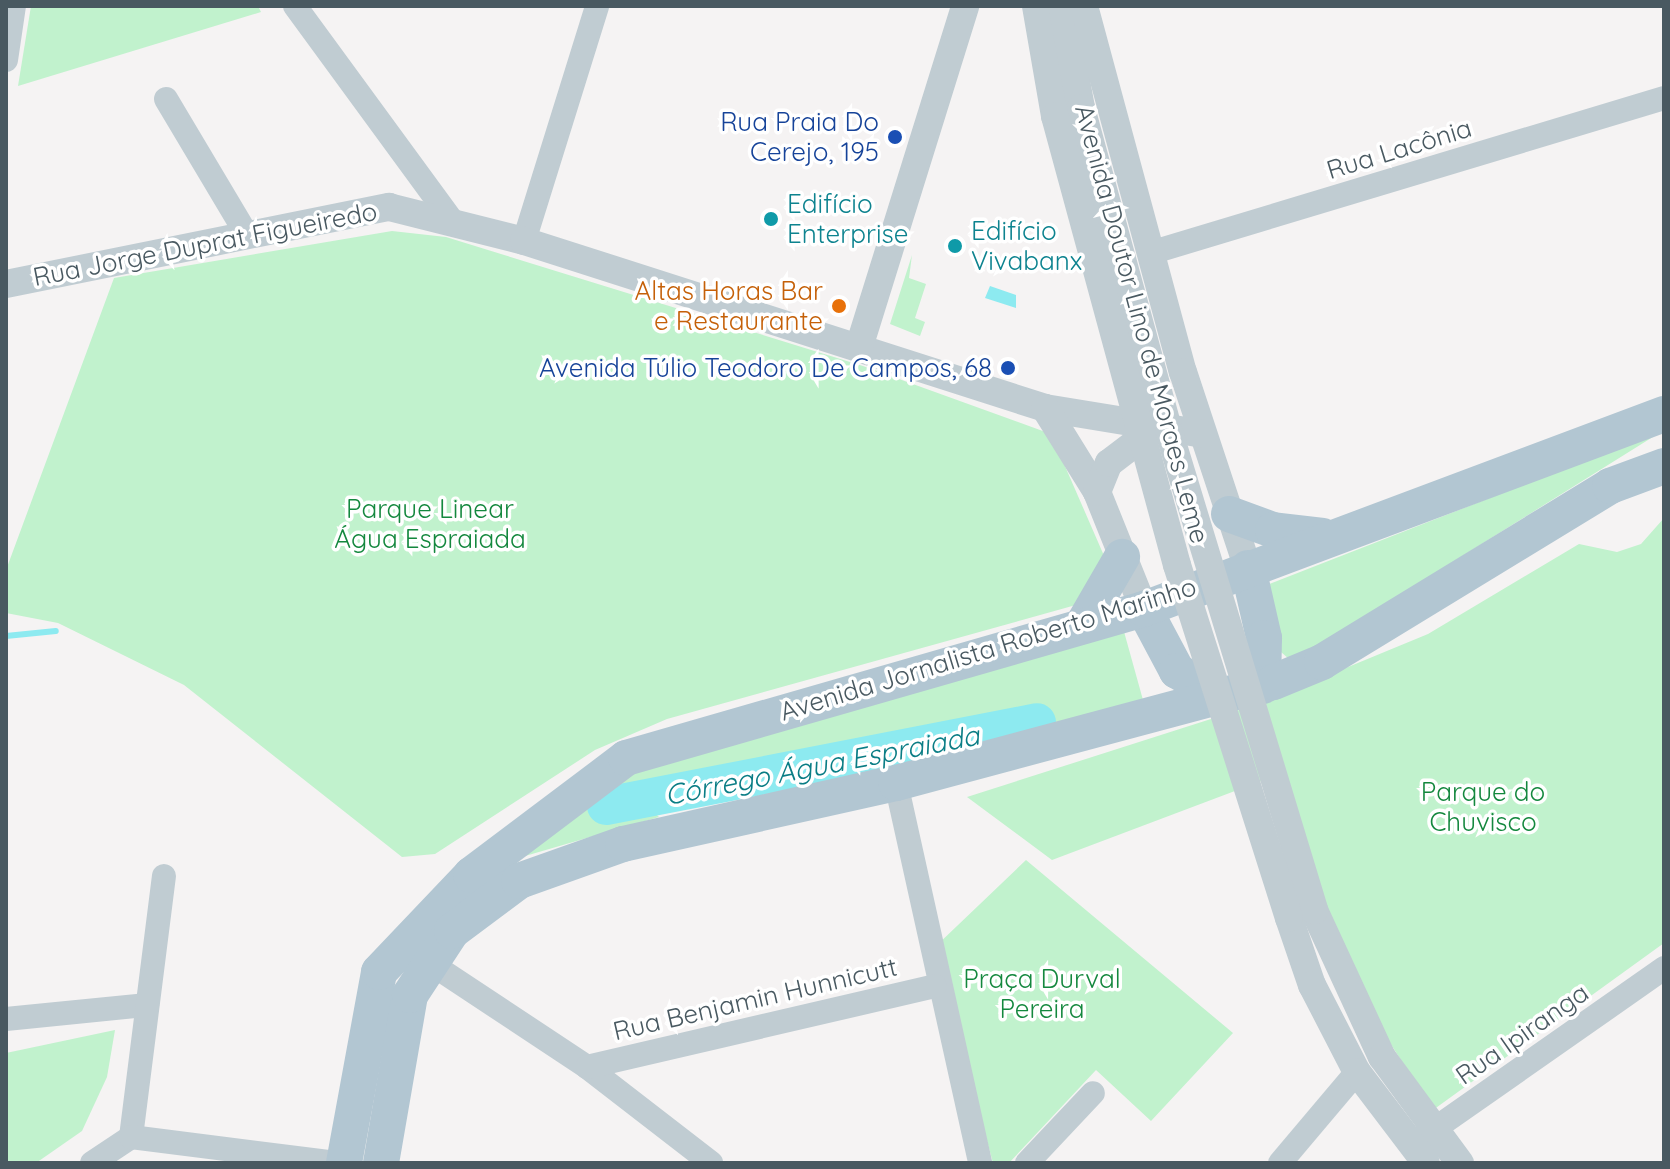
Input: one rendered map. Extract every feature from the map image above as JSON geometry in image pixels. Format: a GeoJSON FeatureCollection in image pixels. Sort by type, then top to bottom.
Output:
{"type":"FeatureCollection","features":[{"type":"Feature","properties":{"kind":"main road","name":"Avenida Jornalista Roberto Marinho"},"geometry":{"type":"LineString","coordinates":[[341,1163],[379,972],[471,875],[626,758],[1144,609],[1329,537],[1664,414]]}},
{"type":"Feature","properties":{"kind":"main road"},"geometry":{"type":"LineString","coordinates":[[381,1163],[407,1009],[427,961],[480,906],[519,881],[623,844],[896,783],[1263,686],[1322,662],[1610,486],[1664,466]]}},
{"type":"Feature","properties":{"kind":"main road"},"geometry":{"type":"LineString","coordinates":[[1229,514],[1273,530],[1329,537]]}},
{"type":"Feature","properties":{"kind":"main road"},"geometry":{"type":"LineString","coordinates":[[1082,626],[1122,557]]}},
{"type":"Feature","properties":{"kind":"main road"},"geometry":{"type":"LineString","coordinates":[[1248,568],[1264,638],[1263,686]]}},
{"type":"Feature","properties":{"kind":"main road"},"geometry":{"type":"LineString","coordinates":[[1144,609],[1177,671],[1224,698]]}},
{"type":"Feature","properties":{"kind":"street"},"geometry":{"type":"LineString","coordinates":[[6,60],[14,6]]}},
{"type":"Feature","properties":{"kind":"street"},"geometry":{"type":"LineString","coordinates":[[295,6],[451,219]]}},
{"type":"Feature","properties":{"kind":"street"},"geometry":{"type":"LineString","coordinates":[[524,241],[597,6]]}},
{"type":"Feature","properties":{"kind":"street","name":"Avenida Doutor Lino de Moraes Leme"},"geometry":{"type":"LineString","coordinates":[[1084,6],[1150,253],[1203,434],[1248,568]]}},
{"type":"Feature","properties":{"kind":"street"},"geometry":{"type":"LineString","coordinates":[[860,344],[967,7]]}},
{"type":"Feature","properties":{"kind":"street","name":"Avenida Doutor Lino de Moraes Leme"},"geometry":{"type":"LineString","coordinates":[[1041,7],[1068,112],[1169,432],[1301,914],[1312,985],[1357,1072],[1424,1146],[1460,1163]]}},
{"type":"Feature","properties":{"kind":"street","name":"Rua Lacônia"},"geometry":{"type":"LineString","coordinates":[[1150,253],[1664,98]]}},
{"type":"Feature","properties":{"kind":"street"},"geometry":{"type":"LineString","coordinates":[[166,99],[246,233]]}},
{"type":"Feature","properties":{"kind":"street","name":"Rua Jorge Duprat Figueiredo"},"geometry":{"type":"LineString","coordinates":[[6,284],[246,233],[389,207],[451,219],[524,241],[860,344],[1045,408],[1203,434]]}},
{"type":"Feature","properties":{"kind":"street"},"geometry":{"type":"LineString","coordinates":[[1045,408],[1097,492],[1144,609]]}},
{"type":"Feature","properties":{"kind":"street"},"geometry":{"type":"LineString","coordinates":[[1097,492],[1109,463],[1155,428]]}},
{"type":"Feature","properties":{"kind":"street"},"geometry":{"type":"LineString","coordinates":[[896,783],[935,986],[980,1163]]}},
{"type":"Feature","properties":{"kind":"street"},"geometry":{"type":"LineString","coordinates":[[131,1137],[164,876]]}},
{"type":"Feature","properties":{"kind":"street","name":"Avenida Doutor Lino de Moraes Leme"},"geometry":{"type":"LineString","coordinates":[[1301,914],[1363,1025],[1424,1146]]}},
{"type":"Feature","properties":{"kind":"street"},"geometry":{"type":"LineString","coordinates":[[427,961],[587,1067],[711,1163]]}},
{"type":"Feature","properties":{"kind":"street","name":"Rua Ipiranga"},"geometry":{"type":"LineString","coordinates":[[1424,1146],[1664,968]]}},
{"type":"Feature","properties":{"kind":"street","name":"Rua Benjamin Hunnicutt"},"geometry":{"type":"LineString","coordinates":[[587,1067],[935,986]]}},
{"type":"Feature","properties":{"kind":"street"},"geometry":{"type":"LineString","coordinates":[[6,1019],[147,1005]]}},
{"type":"Feature","properties":{"kind":"street"},"geometry":{"type":"LineString","coordinates":[[1280,1163],[1357,1072]]}},
{"type":"Feature","properties":{"kind":"street"},"geometry":{"type":"LineString","coordinates":[[1027,1163],[1093,1093]]}},
{"type":"Feature","properties":{"kind":"street"},"geometry":{"type":"LineString","coordinates":[[92,1163],[131,1137],[341,1163]]}},
{"type":"Feature","properties":{"kind":"green space"},"geometry":{"type":"Polygon","coordinates":[[[31,6],[258,6],[261,12],[18,86],[31,6]]]}},
{"type":"Feature","properties":{"kind":"green space","name":"Parque Linear Água Espraiada"},"geometry":{"type":"Polygon","coordinates":[[[392,231],[446,237],[863,366],[1051,434],[1105,558],[1083,603],[667,719],[595,750],[435,854],[402,857],[184,685],[58,623],[6,613],[6,570],[114,278],[392,231]]]}},
{"type":"Feature","properties":{"kind":"green space"},"geometry":{"type":"Polygon","coordinates":[[[912,255],[909,278],[926,284],[915,318],[925,322],[920,336],[890,324],[912,255]]]}},
{"type":"Feature","properties":{"kind":"green space"},"geometry":{"type":"Polygon","coordinates":[[[1664,430],[1323,643],[1289,659],[1281,652],[1264,586],[1664,430]]]}},
{"type":"Feature","properties":{"kind":"green space","name":"Parque do Chuvisco"},"geometry":{"type":"Polygon","coordinates":[[[1664,518],[1664,943],[1433,1110],[1342,968],[1285,772],[1052,860],[967,797],[1261,703],[1428,634],[1579,544],[1617,552],[1641,544],[1664,518]]]}},
{"type":"Feature","properties":{"kind":"green space"},"geometry":{"type":"Polygon","coordinates":[[[1123,628],[1143,700],[1041,737],[1032,710],[846,753],[605,794],[608,820],[653,811],[659,817],[498,864],[588,799],[649,766],[1123,628]]]}},
{"type":"Feature","properties":{"kind":"green space","name":"Praça Durval Pereira"},"geometry":{"type":"Polygon","coordinates":[[[1026,860],[1233,1033],[1151,1121],[1096,1070],[1009,1163],[993,1163],[935,947],[1026,860]]]}},
{"type":"Feature","properties":{"kind":"green space"},"geometry":{"type":"Polygon","coordinates":[[[115,1030],[107,1077],[82,1131],[36,1163],[6,1163],[6,1053],[115,1030]]]}},
{"type":"Feature","properties":{"kind":"water"},"geometry":{"type":"Polygon","coordinates":[[[990,286],[1016,295],[1016,308],[985,298],[990,286]]]}},
{"type":"Feature","properties":{"kind":"waterway","name":"Córrego Água Espraiada"},"geometry":{"type":"LineString","coordinates":[[6,636],[56,631]]}},
{"type":"Feature","properties":{"kind":"waterway","name":"Córrego Água Espraiada"},"geometry":{"type":"LineString","coordinates":[[606,806],[1037,722]]}},
{"type":"Feature","properties":{"kind":"place","name":"Rua Praia Do Cerejo, 195"},"geometry":{"type":"Point","coordinates":[895,137]}},
{"type":"Feature","properties":{"kind":"place","name":"Edifício Enterprise"},"geometry":{"type":"Point","coordinates":[771,219]}},
{"type":"Feature","properties":{"kind":"place","name":"Edifício Vivabanx"},"geometry":{"type":"Point","coordinates":[955,246]}},
{"type":"Feature","properties":{"kind":"place","name":"Altas Horas Bar e Restaurante"},"geometry":{"type":"Point","coordinates":[839,306]}},
{"type":"Feature","properties":{"kind":"place","name":"Avenida Túlio Teodoro De Campos, 68"},"geometry":{"type":"Point","coordinates":[1008,368]}}]}
